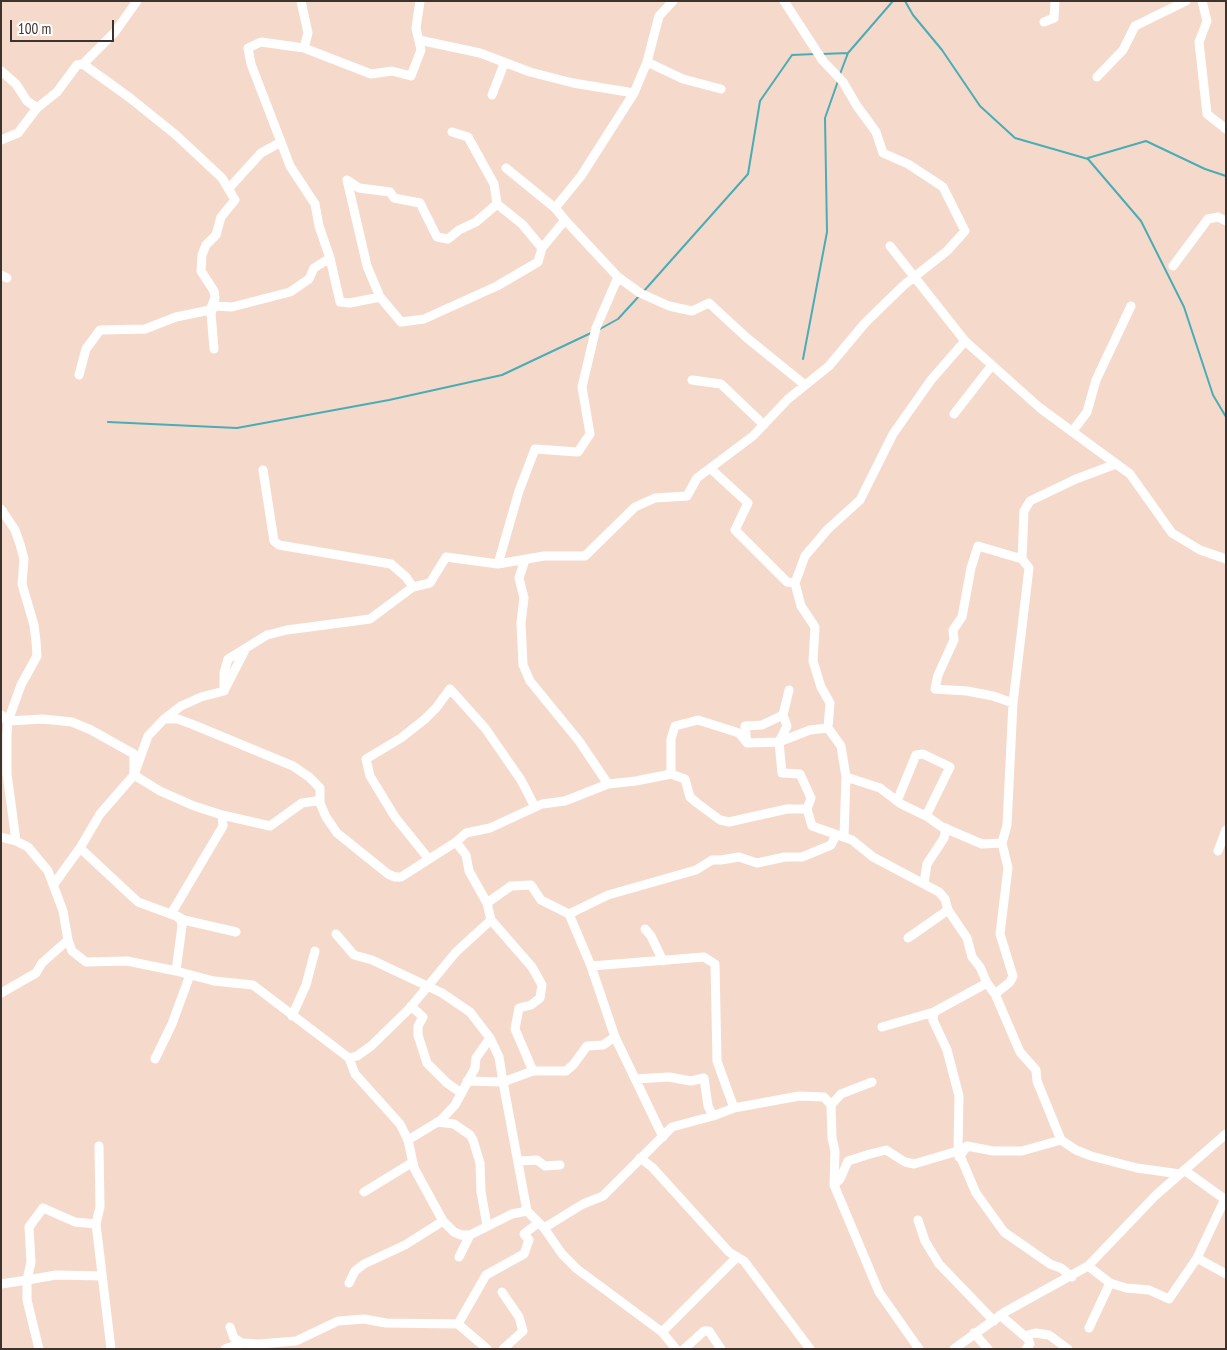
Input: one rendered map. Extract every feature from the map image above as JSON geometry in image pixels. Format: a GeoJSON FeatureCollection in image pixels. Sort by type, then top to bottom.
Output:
{"type":"FeatureCollection","features":[{"type":"Feature","properties":{"kind":"street"},"geometry":{"type":"LineString","coordinates":[[1,140],[18,133],[37,108],[57,92],[77,65],[83,64],[115,32],[137,1]]}},
{"type":"Feature","properties":{"kind":"street"},"geometry":{"type":"LineString","coordinates":[[302,1],[308,33],[304,48]]}},
{"type":"Feature","properties":{"kind":"street"},"geometry":{"type":"LineString","coordinates":[[380,297],[350,303],[340,302],[330,258],[319,226],[316,204],[290,166],[251,64],[248,48],[261,42],[304,48],[372,74],[392,71],[411,76],[421,50],[416,28],[420,1]]}},
{"type":"Feature","properties":{"kind":"street"},"geometry":{"type":"LineString","coordinates":[[555,208],[581,176],[634,93],[647,62],[659,16],[673,1]]}},
{"type":"Feature","properties":{"kind":"street"},"geometry":{"type":"LineString","coordinates":[[54,884],[80,848],[100,814],[134,774],[148,736],[164,719],[181,706],[201,697],[224,691],[224,672],[228,659],[267,635],[287,630],[370,619],[413,587],[430,582],[446,557],[498,564],[544,556],[585,556],[635,507],[655,498],[687,496],[697,478],[711,469],[764,425],[788,399],[830,366],[865,324],[914,278],[947,251],[966,231],[943,187],[908,164],[883,153],[876,132],[857,106],[843,82],[823,61],[784,1]]}},
{"type":"Feature","properties":{"kind":"street"},"geometry":{"type":"LineString","coordinates":[[1044,22],[1054,18],[1054,1]]}},
{"type":"Feature","properties":{"kind":"street"},"geometry":{"type":"LineString","coordinates":[[1098,77],[1123,50],[1135,26],[1168,8],[1186,1]]}},
{"type":"Feature","properties":{"kind":"street"},"geometry":{"type":"LineString","coordinates":[[1202,1],[1206,21],[1199,42],[1207,114],[1226,129]]}},
{"type":"Feature","properties":{"kind":"street"},"geometry":{"type":"LineString","coordinates":[[419,40],[480,53],[504,64],[573,82],[634,93]]}},
{"type":"Feature","properties":{"kind":"street"},"geometry":{"type":"LineString","coordinates":[[647,62],[683,79],[721,89]]}},
{"type":"Feature","properties":{"kind":"street"},"geometry":{"type":"LineString","coordinates":[[83,64],[176,135],[230,187],[235,200],[221,217],[216,235],[206,245],[202,255],[201,271],[214,291],[214,306],[210,313],[214,349]]}},
{"type":"Feature","properties":{"kind":"street"},"geometry":{"type":"LineString","coordinates":[[492,95],[504,64]]}},
{"type":"Feature","properties":{"kind":"street"},"geometry":{"type":"LineString","coordinates":[[1,71],[16,84],[27,101],[37,108]]}},
{"type":"Feature","properties":{"kind":"street"},"geometry":{"type":"LineString","coordinates":[[452,132],[468,137],[494,184],[497,204],[522,224],[542,248]]}},
{"type":"Feature","properties":{"kind":"street"},"geometry":{"type":"LineString","coordinates":[[230,187],[261,153],[281,142]]}},
{"type":"Feature","properties":{"kind":"street"},"geometry":{"type":"LineString","coordinates":[[506,168],[555,208],[618,277],[642,294],[669,306],[692,311],[709,303],[747,338],[805,386]]}},
{"type":"Feature","properties":{"kind":"street"},"geometry":{"type":"LineString","coordinates":[[497,204],[476,222],[459,230],[448,239],[437,237],[420,203],[394,198],[390,192],[359,188],[347,180],[367,266],[380,297],[401,322],[424,318],[497,286],[538,262],[542,248],[565,220]]}},
{"type":"Feature","properties":{"kind":"street"},"geometry":{"type":"LineString","coordinates":[[1173,266],[1208,219],[1218,217],[1226,221]]}},
{"type":"Feature","properties":{"kind":"street"},"geometry":{"type":"LineString","coordinates":[[890,246],[965,341],[1040,408],[1116,464],[1136,482],[1172,533],[1200,550],[1226,559]]}},
{"type":"Feature","properties":{"kind":"street"},"geometry":{"type":"LineString","coordinates":[[79,375],[86,349],[100,330],[145,329],[176,317],[204,312],[214,306],[232,308],[290,292],[310,279],[314,268],[330,258]]}},
{"type":"Feature","properties":{"kind":"street"},"geometry":{"type":"LineString","coordinates":[[498,564],[519,491],[534,450],[578,452],[590,434],[582,387],[596,331],[618,277]]}},
{"type":"Feature","properties":{"kind":"street"},"geometry":{"type":"LineString","coordinates":[[1072,432],[1087,412],[1096,380],[1131,306]]}},
{"type":"Feature","properties":{"kind":"street"},"geometry":{"type":"LineString","coordinates":[[568,914],[608,895],[696,870],[712,860],[739,857],[757,863],[785,857],[802,857],[831,845],[840,836],[846,776],[841,746],[828,728],[830,703],[820,687],[814,661],[815,626],[801,606],[794,583],[805,556],[828,529],[860,500],[893,434],[931,380],[965,341]]}},
{"type":"Feature","properties":{"kind":"street"},"geometry":{"type":"LineString","coordinates":[[954,414],[992,365]]}},
{"type":"Feature","properties":{"kind":"street"},"geometry":{"type":"LineString","coordinates":[[692,380],[721,384],[764,425]]}},
{"type":"Feature","properties":{"kind":"street"},"geometry":{"type":"LineString","coordinates":[[1022,559],[1024,510],[1030,501],[1076,478],[1116,464]]}},
{"type":"Feature","properties":{"kind":"street"},"geometry":{"type":"LineString","coordinates":[[711,469],[748,503],[735,530],[787,582],[794,583]]}},
{"type":"Feature","properties":{"kind":"street"},"geometry":{"type":"LineString","coordinates":[[263,470],[274,541],[279,545],[390,564],[406,577],[413,587]]}},
{"type":"Feature","properties":{"kind":"street"},"geometry":{"type":"LineString","coordinates":[[1,509],[15,530],[24,559],[22,584],[34,625],[37,656],[5,718],[7,774],[16,840]]}},
{"type":"Feature","properties":{"kind":"street"},"geometry":{"type":"LineString","coordinates":[[995,994],[1010,982],[1013,976],[1000,934],[1008,868],[1002,843],[1007,825],[1013,703],[1029,568],[1022,559],[978,546],[971,568],[962,617],[953,630],[954,640],[938,675],[935,689],[976,693],[1013,703]]}},
{"type":"Feature","properties":{"kind":"street"},"geometry":{"type":"LineString","coordinates":[[525,560],[519,578],[524,598],[521,623],[523,664],[530,681],[579,741],[608,784]]}},
{"type":"Feature","properties":{"kind":"street"},"geometry":{"type":"LineString","coordinates":[[428,858],[395,817],[370,776],[366,759],[401,738],[425,719],[450,689],[485,728],[521,780],[535,808]]}},
{"type":"Feature","properties":{"kind":"street"},"geometry":{"type":"LineString","coordinates":[[789,690],[783,715],[787,726],[779,742],[782,773],[800,774],[811,798],[807,809],[812,826],[852,840],[873,857],[924,883],[939,892],[945,899],[948,910],[967,938],[972,957],[980,967],[987,983],[995,994],[1020,1052],[1036,1070],[1037,1081],[1061,1140],[1076,1150],[1091,1156],[1137,1168],[1182,1172],[1226,1199],[1197,1258],[1169,1299],[1149,1290],[1126,1288],[1110,1283],[1088,1266]]}},
{"type":"Feature","properties":{"kind":"street"},"geometry":{"type":"LineString","coordinates":[[747,743],[745,726],[762,725],[783,715]]}},
{"type":"Feature","properties":{"kind":"street"},"geometry":{"type":"LineString","coordinates":[[5,718],[72,722],[85,727],[110,738],[134,754],[134,774]]}},
{"type":"Feature","properties":{"kind":"street"},"geometry":{"type":"LineString","coordinates":[[164,719],[178,719],[293,766],[309,777],[320,788],[320,803],[326,817],[337,833],[388,874],[401,877],[428,858],[456,842],[466,833],[490,828],[535,808],[565,801],[608,784],[671,774],[685,779],[690,796],[725,821],[787,809],[807,809]]}},
{"type":"Feature","properties":{"kind":"street"},"geometry":{"type":"LineString","coordinates":[[671,774],[671,739],[675,726],[698,720],[739,733],[747,743]]}},
{"type":"Feature","properties":{"kind":"street"},"geometry":{"type":"LineString","coordinates":[[747,743],[779,742],[810,730],[828,728]]}},
{"type":"Feature","properties":{"kind":"street"},"geometry":{"type":"LineString","coordinates":[[897,801],[916,755],[923,754],[950,767],[926,816]]}},
{"type":"Feature","properties":{"kind":"street"},"geometry":{"type":"LineString","coordinates":[[134,774],[160,791],[194,806],[222,815],[270,826],[302,804],[312,800],[320,803]]}},
{"type":"Feature","properties":{"kind":"street"},"geometry":{"type":"LineString","coordinates":[[846,776],[880,788],[897,801],[946,828],[982,844],[1002,843]]}},
{"type":"Feature","properties":{"kind":"street"},"geometry":{"type":"LineString","coordinates":[[174,915],[223,826],[222,815]]}},
{"type":"Feature","properties":{"kind":"street"},"geometry":{"type":"LineString","coordinates":[[924,883],[928,864],[944,838],[946,828]]}},
{"type":"Feature","properties":{"kind":"street"},"geometry":{"type":"LineString","coordinates":[[1218,851],[1226,830]]}},
{"type":"Feature","properties":{"kind":"street"},"geometry":{"type":"LineString","coordinates":[[1,837],[16,840],[28,847],[48,871],[63,911],[72,951],[86,962],[127,962],[214,980],[253,985],[349,1058],[355,1074],[400,1124],[408,1140],[413,1162],[423,1188],[443,1221],[454,1232],[461,1235],[470,1235],[512,1214],[527,1210]]}},
{"type":"Feature","properties":{"kind":"street"},"geometry":{"type":"LineString","coordinates":[[456,842],[466,855],[469,871],[486,903],[491,920],[532,967],[542,985],[540,998],[531,1004],[519,1008],[515,1029],[533,1071]]}},
{"type":"Feature","properties":{"kind":"street"},"geometry":{"type":"LineString","coordinates":[[80,848],[138,902],[184,920],[236,932]]}},
{"type":"Feature","properties":{"kind":"street"},"geometry":{"type":"LineString","coordinates":[[486,903],[511,886],[531,885],[541,900],[568,914],[591,966],[615,1037],[663,1137]]}},
{"type":"Feature","properties":{"kind":"street"},"geometry":{"type":"LineString","coordinates":[[908,938],[948,910]]}},
{"type":"Feature","properties":{"kind":"street"},"geometry":{"type":"LineString","coordinates":[[174,915],[182,926],[176,971]]}},
{"type":"Feature","properties":{"kind":"street"},"geometry":{"type":"LineString","coordinates":[[349,1058],[357,1056],[371,1046],[411,1006],[456,952],[491,920]]}},
{"type":"Feature","properties":{"kind":"street"},"geometry":{"type":"LineString","coordinates":[[644,929],[651,936],[663,961]]}},
{"type":"Feature","properties":{"kind":"street"},"geometry":{"type":"LineString","coordinates":[[336,934],[354,955],[372,960],[442,993],[470,1012],[490,1038],[499,1057],[527,1210],[562,1254],[582,1273],[662,1332],[676,1349]]}},
{"type":"Feature","properties":{"kind":"street"},"geometry":{"type":"LineString","coordinates":[[1,994],[36,973],[42,963],[68,940]]}},
{"type":"Feature","properties":{"kind":"street"},"geometry":{"type":"LineString","coordinates":[[292,1016],[306,985],[315,951]]}},
{"type":"Feature","properties":{"kind":"street"},"geometry":{"type":"LineString","coordinates":[[591,966],[704,958],[715,964],[717,1061],[734,1108]]}},
{"type":"Feature","properties":{"kind":"street"},"geometry":{"type":"LineString","coordinates":[[154,1058],[172,1024],[190,974]]}},
{"type":"Feature","properties":{"kind":"street"},"geometry":{"type":"LineString","coordinates":[[882,1027],[934,1012],[987,983]]}},
{"type":"Feature","properties":{"kind":"street"},"geometry":{"type":"LineString","coordinates":[[411,1006],[422,1017],[418,1026],[418,1035],[427,1063],[447,1083],[460,1092]]}},
{"type":"Feature","properties":{"kind":"street"},"geometry":{"type":"LineString","coordinates":[[934,1012],[933,1020],[948,1050],[959,1096],[959,1154],[976,1193],[1004,1232],[1050,1264],[1062,1268],[1072,1277]]}},
{"type":"Feature","properties":{"kind":"street"},"geometry":{"type":"LineString","coordinates":[[468,1081],[503,1082],[533,1071],[566,1071],[573,1065],[587,1046],[603,1045],[615,1037]]}},
{"type":"Feature","properties":{"kind":"street"},"geometry":{"type":"LineString","coordinates":[[408,1140],[437,1122],[455,1106],[460,1092],[475,1068],[476,1058],[490,1038]]}},
{"type":"Feature","properties":{"kind":"street"},"geometry":{"type":"LineString","coordinates":[[635,1079],[669,1077],[691,1081],[704,1078],[708,1106],[713,1116]]}},
{"type":"Feature","properties":{"kind":"street"},"geometry":{"type":"LineString","coordinates":[[831,1105],[841,1094],[872,1082]]}},
{"type":"Feature","properties":{"kind":"street"},"geometry":{"type":"LineString","coordinates":[[458,1324],[486,1275],[524,1254],[529,1240],[524,1234],[603,1196],[672,1127],[734,1108],[812,1096],[824,1097],[831,1105],[832,1138],[835,1151],[834,1185],[879,1292],[920,1349]]}},
{"type":"Feature","properties":{"kind":"street"},"geometry":{"type":"LineString","coordinates":[[437,1122],[454,1124],[474,1140],[480,1163],[481,1192],[487,1225]]}},
{"type":"Feature","properties":{"kind":"street"},"geometry":{"type":"LineString","coordinates":[[954,1349],[997,1318],[1072,1277],[1088,1266],[1156,1195],[1226,1134]]}},
{"type":"Feature","properties":{"kind":"street"},"geometry":{"type":"LineString","coordinates":[[834,1185],[840,1178],[848,1161],[886,1150],[905,1162],[914,1164],[959,1154],[967,1146],[993,1151],[1022,1151],[1061,1140]]}},
{"type":"Feature","properties":{"kind":"street"},"geometry":{"type":"LineString","coordinates":[[99,1146],[100,1199],[96,1224],[111,1349]]}},
{"type":"Feature","properties":{"kind":"street"},"geometry":{"type":"LineString","coordinates":[[640,1158],[652,1167],[690,1211],[744,1261],[810,1349]]}},
{"type":"Feature","properties":{"kind":"street"},"geometry":{"type":"LineString","coordinates":[[519,1161],[537,1160],[545,1166],[560,1165]]}},
{"type":"Feature","properties":{"kind":"street"},"geometry":{"type":"LineString","coordinates":[[364,1192],[413,1162]]}},
{"type":"Feature","properties":{"kind":"street"},"geometry":{"type":"LineString","coordinates":[[38,1349],[27,1300],[27,1280],[31,1262],[29,1227],[43,1208],[75,1222],[96,1224]]}},
{"type":"Feature","properties":{"kind":"street"},"geometry":{"type":"LineString","coordinates":[[918,1220],[925,1241],[939,1264],[997,1318],[1028,1339]]}},
{"type":"Feature","properties":{"kind":"street"},"geometry":{"type":"LineString","coordinates":[[349,1283],[355,1272],[364,1264],[405,1245],[443,1221]]}},
{"type":"Feature","properties":{"kind":"street"},"geometry":{"type":"LineString","coordinates":[[458,1257],[470,1235]]}},
{"type":"Feature","properties":{"kind":"street"},"geometry":{"type":"LineString","coordinates":[[662,1332],[737,1256]]}},
{"type":"Feature","properties":{"kind":"street"},"geometry":{"type":"LineString","coordinates":[[1197,1258],[1226,1274]]}},
{"type":"Feature","properties":{"kind":"street"},"geometry":{"type":"LineString","coordinates":[[1,1284],[56,1275],[101,1276]]}},
{"type":"Feature","properties":{"kind":"street"},"geometry":{"type":"LineString","coordinates":[[1089,1328],[1110,1283]]}},
{"type":"Feature","properties":{"kind":"street"},"geometry":{"type":"LineString","coordinates":[[502,1292],[519,1317],[523,1331],[503,1349]]}},
{"type":"Feature","properties":{"kind":"street"},"geometry":{"type":"LineString","coordinates":[[230,1327],[234,1338],[242,1343],[260,1346],[296,1341],[338,1321],[364,1319],[386,1322],[458,1324],[487,1349]]}},
{"type":"Feature","properties":{"kind":"street"},"geometry":{"type":"LineString","coordinates":[[684,1349],[704,1330],[709,1331],[721,1349]]}},
{"type":"Feature","properties":{"kind":"street"},"geometry":{"type":"LineString","coordinates":[[974,1333],[988,1349]]}},
{"type":"Feature","properties":{"kind":"street"},"geometry":{"type":"LineString","coordinates":[[1026,1349],[1030,1344],[1028,1335],[1035,1333],[1049,1335],[1056,1345],[1068,1349]]}},
{"type":"Feature","properties":{"kind":"street"},"geometry":{"type":"LineString","coordinates":[[225,1349],[242,1343]]}},
{"type":"Feature","properties":{"kind":"waterway"},"geometry":{"type":"LineString","coordinates":[[840,74],[848,53],[893,1]]}},
{"type":"Feature","properties":{"kind":"waterway"},"geometry":{"type":"LineString","coordinates":[[905,1],[913,15],[942,50],[980,106],[1015,138],[1088,159],[1141,221],[1184,307],[1213,395],[1226,417]]}},
{"type":"Feature","properties":{"kind":"waterway"},"geometry":{"type":"LineString","coordinates":[[822,54],[848,53]]}},
{"type":"Feature","properties":{"kind":"waterway"},"geometry":{"type":"LineString","coordinates":[[643,292],[748,174],[760,101],[792,55],[815,54]]}},
{"type":"Feature","properties":{"kind":"waterway"},"geometry":{"type":"LineString","coordinates":[[803,359],[827,232],[825,118],[838,81]]}},
{"type":"Feature","properties":{"kind":"waterway"},"geometry":{"type":"LineString","coordinates":[[1088,158],[1146,141],[1205,169],[1226,176]]}},
{"type":"Feature","properties":{"kind":"waterway"},"geometry":{"type":"LineString","coordinates":[[600,329],[618,319],[640,295]]}},
{"type":"Feature","properties":{"kind":"waterway"},"geometry":{"type":"LineString","coordinates":[[108,422],[237,428],[389,400],[502,375],[591,333]]}}]}
